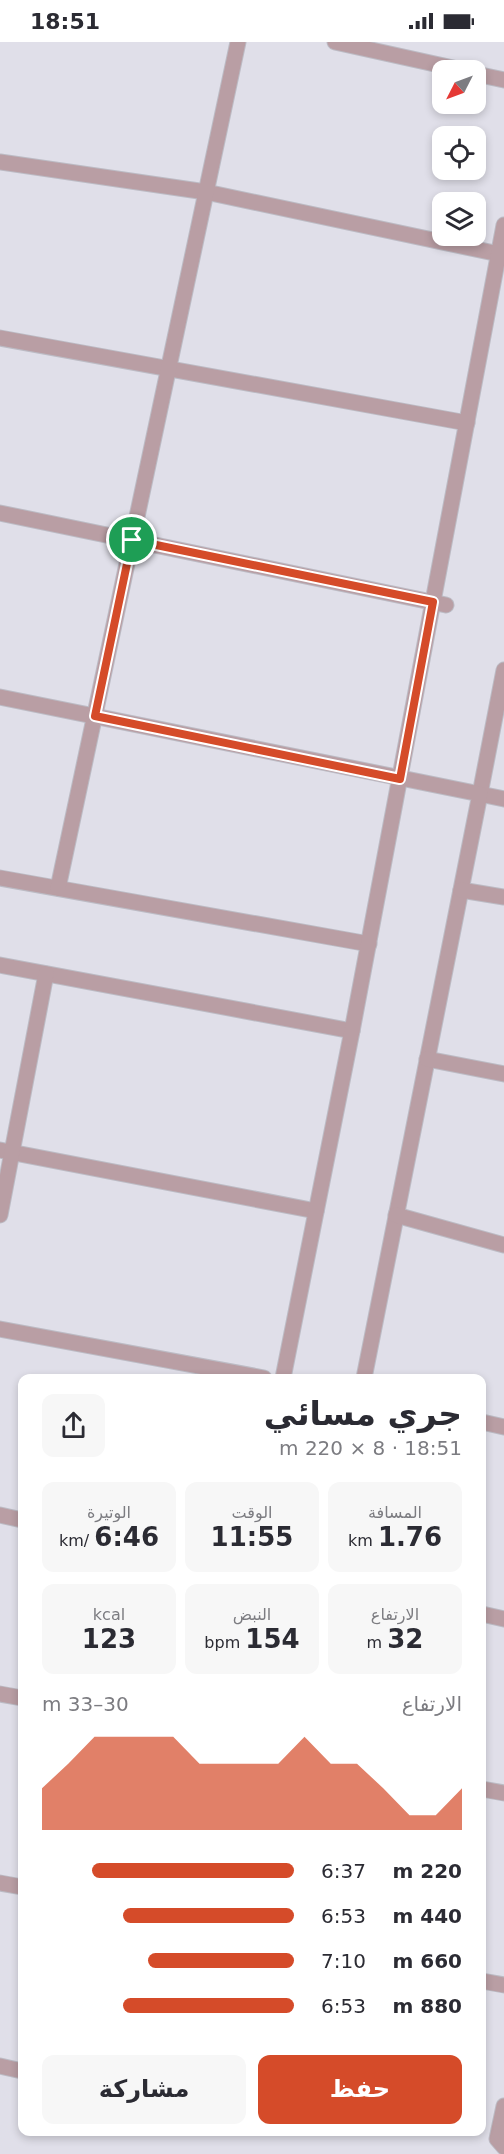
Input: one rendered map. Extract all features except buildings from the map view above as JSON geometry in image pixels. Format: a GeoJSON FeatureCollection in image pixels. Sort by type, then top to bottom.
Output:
{"type":"FeatureCollection","features":[{"type":"Feature","properties":{"kind":"street"},"geometry":{"type":"LineString","coordinates":[[58,888],[238,42]]}},
{"type":"Feature","properties":{"kind":"street"},"geometry":{"type":"LineString","coordinates":[[335,42],[432,63]]}},
{"type":"Feature","properties":{"kind":"street"},"geometry":{"type":"LineString","coordinates":[[486,76],[504,80]]}},
{"type":"Feature","properties":{"kind":"street"},"geometry":{"type":"LineString","coordinates":[[0,162],[206,192],[499,254]]}},
{"type":"Feature","properties":{"kind":"street"},"geometry":{"type":"LineString","coordinates":[[284,1374],[400,779],[440,603],[467,423],[504,225]]}},
{"type":"Feature","properties":{"kind":"street"},"geometry":{"type":"LineString","coordinates":[[0,338],[467,423]]}},
{"type":"Feature","properties":{"kind":"street"},"geometry":{"type":"LineString","coordinates":[[0,513],[440,603]]}},
{"type":"Feature","properties":{"kind":"street"},"geometry":{"type":"LineString","coordinates":[[365,1374],[504,670]]}},
{"type":"Feature","properties":{"kind":"street"},"geometry":{"type":"LineString","coordinates":[[0,697],[504,799]]}},
{"type":"Feature","properties":{"kind":"street"},"geometry":{"type":"LineString","coordinates":[[0,878],[369,944]]}},
{"type":"Feature","properties":{"kind":"street"},"geometry":{"type":"LineString","coordinates":[[461,890],[504,897]]}},
{"type":"Feature","properties":{"kind":"street"},"geometry":{"type":"LineString","coordinates":[[0,965],[352,1031]]}},
{"type":"Feature","properties":{"kind":"street"},"geometry":{"type":"LineString","coordinates":[[0,1215],[6,1151],[46,974]]}},
{"type":"Feature","properties":{"kind":"street"},"geometry":{"type":"LineString","coordinates":[[428,1059],[504,1074]]}},
{"type":"Feature","properties":{"kind":"street"},"geometry":{"type":"LineString","coordinates":[[6,1151],[316,1211]]}},
{"type":"Feature","properties":{"kind":"street"},"geometry":{"type":"LineString","coordinates":[[396,1215],[504,1245]]}},
{"type":"Feature","properties":{"kind":"street"},"geometry":{"type":"LineString","coordinates":[[0,1329],[242,1374]]}},
{"type":"Feature","properties":{"kind":"street"},"geometry":{"type":"LineString","coordinates":[[486,1423],[504,1426]]}},
{"type":"Feature","properties":{"kind":"street"},"geometry":{"type":"LineString","coordinates":[[0,1515],[18,1519]]}},
{"type":"Feature","properties":{"kind":"street"},"geometry":{"type":"LineString","coordinates":[[486,1615],[504,1619]]}},
{"type":"Feature","properties":{"kind":"street"},"geometry":{"type":"LineString","coordinates":[[0,1694],[18,1697]]}},
{"type":"Feature","properties":{"kind":"street"},"geometry":{"type":"LineString","coordinates":[[486,1790],[504,1793]]}},
{"type":"Feature","properties":{"kind":"street"},"geometry":{"type":"LineString","coordinates":[[0,1883],[18,1886]]}},
{"type":"Feature","properties":{"kind":"street"},"geometry":{"type":"LineString","coordinates":[[486,1982],[504,1985]]}},
{"type":"Feature","properties":{"kind":"street"},"geometry":{"type":"LineString","coordinates":[[0,2066],[18,2070]]}},
{"type":"Feature","properties":{"kind":"street"},"geometry":{"type":"LineString","coordinates":[[504,2106],[497,2139],[504,2147]]}},
{"type":"Feature","properties":{"kind":"route"},"geometry":{"type":"LineString","coordinates":[[132,540],[433,602],[400,779],[95,716],[132,540]]}}]}
